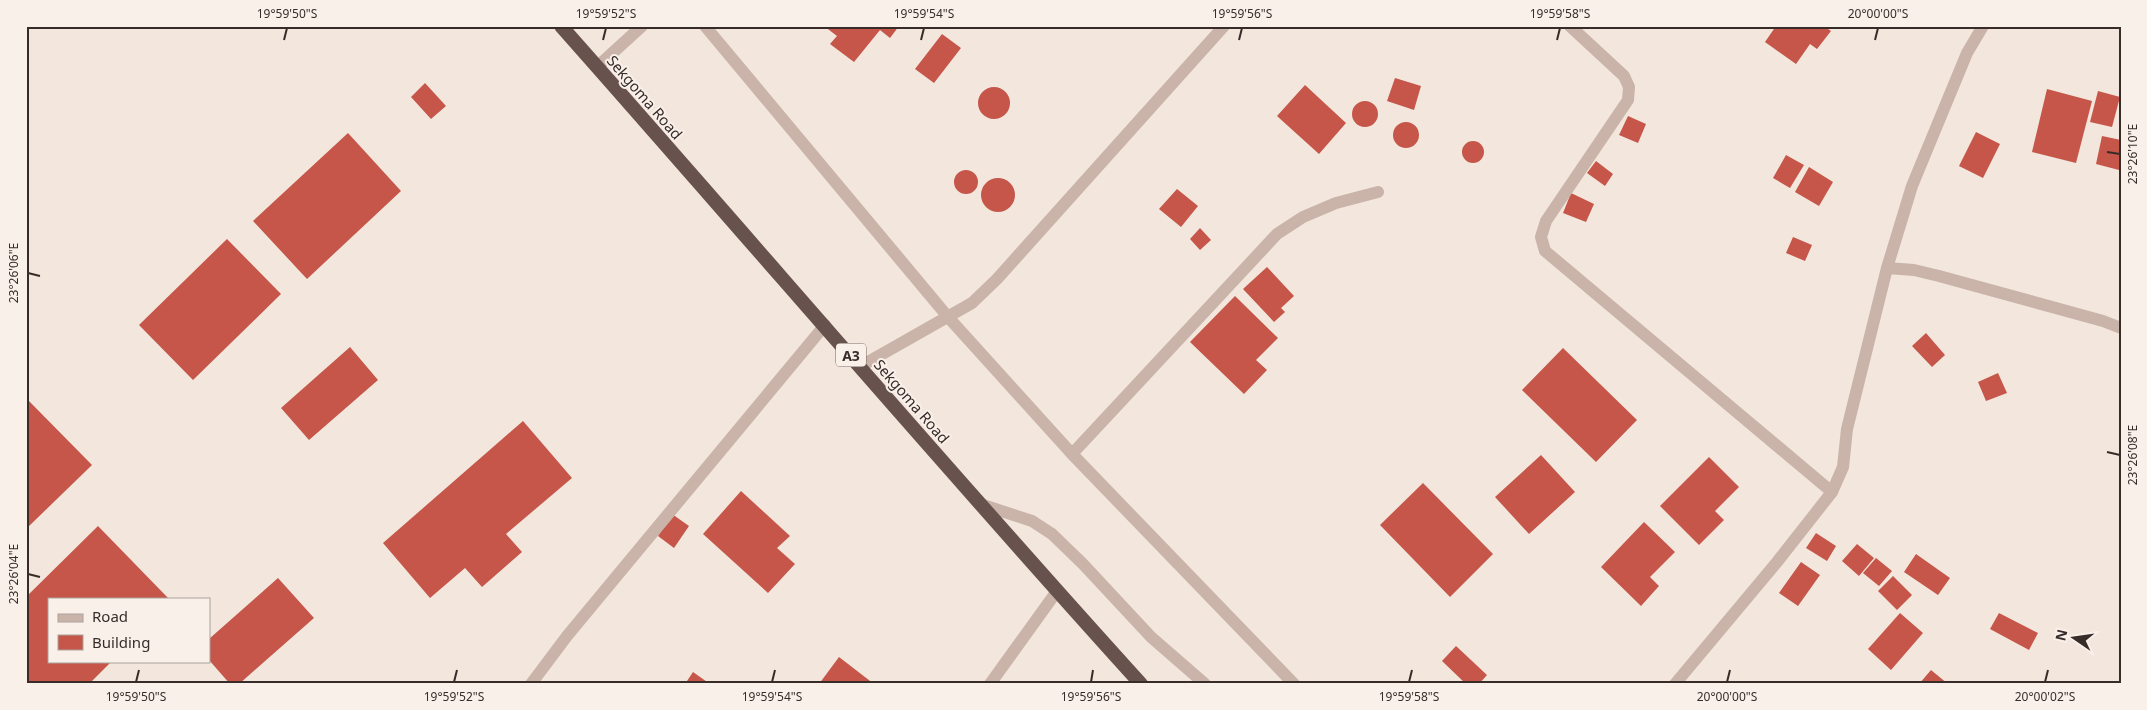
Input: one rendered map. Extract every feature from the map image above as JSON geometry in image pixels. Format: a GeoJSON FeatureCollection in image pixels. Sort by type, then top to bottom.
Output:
{"type":"FeatureCollection","features":[{"type":"Feature","properties":{"kind":"highway","name":"Sekgoma Road"},"geometry":{"type":"LineString","coordinates":[[561,26],[980,504],[1141,684]]}},
{"type":"Feature","properties":{"kind":"street"},"geometry":{"type":"LineString","coordinates":[[597,67],[642,26]]}},
{"type":"Feature","properties":{"kind":"street"},"geometry":{"type":"LineString","coordinates":[[705,26],[948,316],[1072,454],[1294,684]]}},
{"type":"Feature","properties":{"kind":"street"},"geometry":{"type":"LineString","coordinates":[[861,366],[972,302],[997,279],[1224,26]]}},
{"type":"Feature","properties":{"kind":"street"},"geometry":{"type":"LineString","coordinates":[[1570,26],[1624,76],[1629,87],[1628,100],[1546,221],[1541,237],[1545,251],[1832,492]]}},
{"type":"Feature","properties":{"kind":"street"},"geometry":{"type":"LineString","coordinates":[[1675,684],[1777,562],[1832,492],[1843,467],[1847,430],[1887,268],[1912,186],[1967,53],[1983,26]]}},
{"type":"Feature","properties":{"kind":"street"},"geometry":{"type":"LineString","coordinates":[[1072,454],[1277,234],[1303,217],[1336,203],[1378,192]]}},
{"type":"Feature","properties":{"kind":"street"},"geometry":{"type":"LineString","coordinates":[[1887,268],[1914,270],[1939,276],[2103,321],[2121,328]]}},
{"type":"Feature","properties":{"kind":"street"},"geometry":{"type":"LineString","coordinates":[[531,684],[567,636],[824,325]]}},
{"type":"Feature","properties":{"kind":"street"},"geometry":{"type":"LineString","coordinates":[[980,504],[1032,521],[1052,534],[1083,564],[1151,637],[1205,684]]}},
{"type":"Feature","properties":{"kind":"street"},"geometry":{"type":"LineString","coordinates":[[990,684],[1057,591]]}},
{"type":"Feature","properties":{"kind":"building"},"geometry":{"type":"Polygon","coordinates":[[[824,26],[899,26],[890,38],[880,30],[854,62],[830,44],[837,36],[824,26]]]}},
{"type":"Feature","properties":{"kind":"building"},"geometry":{"type":"Polygon","coordinates":[[[1776,26],[1824,26],[1831,31],[1817,49],[1810,44],[1796,64],[1765,42],[1776,26]]]}},
{"type":"Feature","properties":{"kind":"building"},"geometry":{"type":"Polygon","coordinates":[[[942,34],[961,48],[934,83],[915,69],[942,34]]]}},
{"type":"Feature","properties":{"kind":"building"},"geometry":{"type":"Polygon","coordinates":[[[1395,78],[1421,86],[1414,110],[1387,101],[1395,78]]]}},
{"type":"Feature","properties":{"kind":"building"},"geometry":{"type":"Polygon","coordinates":[[[425,83],[446,106],[431,119],[411,97],[425,83]]]}},
{"type":"Feature","properties":{"kind":"building"},"geometry":{"type":"Polygon","coordinates":[[[1305,85],[1346,123],[1319,154],[1277,116],[1305,85]]]}},
{"type":"Feature","properties":{"kind":"building"},"geometry":{"type":"Polygon","coordinates":[[[994,87],[1000,88],[1005,92],[1009,97],[1009,109],[1005,114],[1000,118],[994,119],[988,118],[983,114],[979,109],[978,103],[979,97],[983,92],[988,88],[994,87]]]}},
{"type":"Feature","properties":{"kind":"building"},"geometry":{"type":"Polygon","coordinates":[[[2047,89],[2092,101],[2076,163],[2032,152],[2047,89]]]}},
{"type":"Feature","properties":{"kind":"building"},"geometry":{"type":"Polygon","coordinates":[[[2098,91],[2120,97],[2112,127],[2090,122],[2098,91]]]}},
{"type":"Feature","properties":{"kind":"building"},"geometry":{"type":"Polygon","coordinates":[[[1365,101],[1374,105],[1378,114],[1374,123],[1365,127],[1356,123],[1352,114],[1356,105],[1365,101]]]}},
{"type":"Feature","properties":{"kind":"building"},"geometry":{"type":"Polygon","coordinates":[[[1628,116],[1646,124],[1638,143],[1619,135],[1628,116]]]}},
{"type":"Feature","properties":{"kind":"building"},"geometry":{"type":"Polygon","coordinates":[[[1406,122],[1415,126],[1419,135],[1415,144],[1406,148],[1397,144],[1393,135],[1397,126],[1406,122]]]}},
{"type":"Feature","properties":{"kind":"building"},"geometry":{"type":"Polygon","coordinates":[[[1976,132],[2000,144],[1983,178],[1959,166],[1976,132]]]}},
{"type":"Feature","properties":{"kind":"building"},"geometry":{"type":"Polygon","coordinates":[[[348,133],[401,191],[307,279],[253,221],[348,133]]]}},
{"type":"Feature","properties":{"kind":"building"},"geometry":{"type":"Polygon","coordinates":[[[2102,136],[2121,140],[2119,170],[2096,164],[2102,136]]]}},
{"type":"Feature","properties":{"kind":"building"},"geometry":{"type":"Polygon","coordinates":[[[1473,141],[1481,144],[1484,152],[1481,160],[1473,163],[1465,160],[1462,152],[1465,144],[1473,141]]]}},
{"type":"Feature","properties":{"kind":"building"},"geometry":{"type":"Polygon","coordinates":[[[1786,155],[1804,165],[1790,188],[1773,178],[1786,155]]]}},
{"type":"Feature","properties":{"kind":"building"},"geometry":{"type":"Polygon","coordinates":[[[1596,161],[1613,174],[1605,186],[1587,173],[1596,161]]]}},
{"type":"Feature","properties":{"kind":"building"},"geometry":{"type":"Polygon","coordinates":[[[1809,167],[1833,182],[1819,206],[1795,192],[1809,167]]]}},
{"type":"Feature","properties":{"kind":"building"},"geometry":{"type":"Polygon","coordinates":[[[966,170],[974,174],[978,182],[974,190],[966,194],[958,190],[954,182],[958,174],[966,170]]]}},
{"type":"Feature","properties":{"kind":"building"},"geometry":{"type":"Polygon","coordinates":[[[998,178],[1005,179],[1010,183],[1014,188],[1014,202],[1010,207],[1005,211],[998,212],[991,211],[986,207],[982,202],[981,195],[982,188],[986,183],[991,179],[998,178]]]}},
{"type":"Feature","properties":{"kind":"building"},"geometry":{"type":"Polygon","coordinates":[[[1177,189],[1198,206],[1181,227],[1159,209],[1177,189]]]}},
{"type":"Feature","properties":{"kind":"building"},"geometry":{"type":"Polygon","coordinates":[[[1571,193],[1594,204],[1586,222],[1563,213],[1571,193]]]}},
{"type":"Feature","properties":{"kind":"building"},"geometry":{"type":"Polygon","coordinates":[[[1200,228],[1211,240],[1200,250],[1190,239],[1200,228]]]}},
{"type":"Feature","properties":{"kind":"building"},"geometry":{"type":"Polygon","coordinates":[[[1793,237],[1812,245],[1805,261],[1786,253],[1793,237]]]}},
{"type":"Feature","properties":{"kind":"building"},"geometry":{"type":"Polygon","coordinates":[[[227,239],[281,294],[193,380],[139,325],[227,239]]]}},
{"type":"Feature","properties":{"kind":"building"},"geometry":{"type":"Polygon","coordinates":[[[1267,267],[1294,296],[1281,308],[1285,312],[1274,322],[1243,289],[1267,267]]]}},
{"type":"Feature","properties":{"kind":"building"},"geometry":{"type":"Polygon","coordinates":[[[1235,296],[1278,338],[1256,360],[1267,370],[1244,394],[1190,342],[1235,296]]]}},
{"type":"Feature","properties":{"kind":"building"},"geometry":{"type":"Polygon","coordinates":[[[1926,333],[1945,355],[1932,367],[1912,346],[1926,333]]]}},
{"type":"Feature","properties":{"kind":"building"},"geometry":{"type":"Polygon","coordinates":[[[350,347],[378,380],[309,440],[281,408],[350,347]]]}},
{"type":"Feature","properties":{"kind":"building"},"geometry":{"type":"Polygon","coordinates":[[[1563,348],[1637,420],[1596,462],[1522,390],[1563,348]]]}},
{"type":"Feature","properties":{"kind":"building"},"geometry":{"type":"Polygon","coordinates":[[[1998,373],[2007,393],[1986,401],[1978,382],[1998,373]]]}},
{"type":"Feature","properties":{"kind":"building"},"geometry":{"type":"Polygon","coordinates":[[[26,398],[92,465],[26,529],[26,398]]]}},
{"type":"Feature","properties":{"kind":"building"},"geometry":{"type":"Polygon","coordinates":[[[523,421],[572,478],[506,534],[522,552],[482,587],[465,568],[430,598],[383,543],[523,421]]]}},
{"type":"Feature","properties":{"kind":"building"},"geometry":{"type":"Polygon","coordinates":[[[1541,455],[1575,492],[1529,534],[1495,497],[1541,455]]]}},
{"type":"Feature","properties":{"kind":"building"},"geometry":{"type":"Polygon","coordinates":[[[1709,457],[1739,487],[1715,511],[1724,520],[1699,545],[1660,506],[1709,457]]]}},
{"type":"Feature","properties":{"kind":"building"},"geometry":{"type":"Polygon","coordinates":[[[1423,483],[1493,554],[1450,597],[1380,525],[1423,483]]]}},
{"type":"Feature","properties":{"kind":"building"},"geometry":{"type":"Polygon","coordinates":[[[741,491],[790,536],[777,548],[795,564],[768,593],[703,534],[741,491]]]}},
{"type":"Feature","properties":{"kind":"building"},"geometry":{"type":"Polygon","coordinates":[[[672,514],[689,526],[674,548],[658,536],[672,514]]]}},
{"type":"Feature","properties":{"kind":"building"},"geometry":{"type":"Polygon","coordinates":[[[1644,522],[1675,552],[1650,577],[1659,586],[1641,606],[1601,567],[1644,522]]]}},
{"type":"Feature","properties":{"kind":"building"},"geometry":{"type":"Polygon","coordinates":[[[98,526],[168,598],[48,598],[48,662],[111,662],[89,684],[26,684],[26,597],[98,526]]]}},
{"type":"Feature","properties":{"kind":"building"},"geometry":{"type":"Polygon","coordinates":[[[1816,533],[1836,546],[1827,561],[1806,548],[1816,533]]]}},
{"type":"Feature","properties":{"kind":"building"},"geometry":{"type":"Polygon","coordinates":[[[1857,544],[1874,558],[1859,576],[1842,561],[1857,544]]]}},
{"type":"Feature","properties":{"kind":"building"},"geometry":{"type":"Polygon","coordinates":[[[1916,554],[1950,578],[1938,595],[1904,572],[1916,554]]]}},
{"type":"Feature","properties":{"kind":"building"},"geometry":{"type":"Polygon","coordinates":[[[1876,558],[1892,571],[1879,586],[1863,573],[1876,558]]]}},
{"type":"Feature","properties":{"kind":"building"},"geometry":{"type":"Polygon","coordinates":[[[1801,562],[1820,575],[1798,606],[1779,593],[1801,562]]]}},
{"type":"Feature","properties":{"kind":"building"},"geometry":{"type":"Polygon","coordinates":[[[1893,576],[1912,595],[1897,610],[1878,591],[1893,576]]]}},
{"type":"Feature","properties":{"kind":"building"},"geometry":{"type":"Polygon","coordinates":[[[278,578],[314,618],[239,684],[230,684],[210,661],[210,638],[278,578]]]}},
{"type":"Feature","properties":{"kind":"building"},"geometry":{"type":"Polygon","coordinates":[[[1900,613],[1923,633],[1891,670],[1868,649],[1900,613]]]}},
{"type":"Feature","properties":{"kind":"building"},"geometry":{"type":"Polygon","coordinates":[[[1999,613],[2038,633],[2029,650],[1990,629],[1999,613]]]}},
{"type":"Feature","properties":{"kind":"building"},"geometry":{"type":"Polygon","coordinates":[[[1456,646],[1487,675],[1479,684],[1466,684],[1442,661],[1456,646]]]}},
{"type":"Feature","properties":{"kind":"building"},"geometry":{"type":"Polygon","coordinates":[[[839,657],[874,684],[819,684],[839,657]]]}},
{"type":"Feature","properties":{"kind":"building"},"geometry":{"type":"Polygon","coordinates":[[[1931,670],[1948,684],[1919,684],[1931,670]]]}},
{"type":"Feature","properties":{"kind":"building"},"geometry":{"type":"Polygon","coordinates":[[[693,672],[710,684],[685,684],[693,672]]]}}]}
